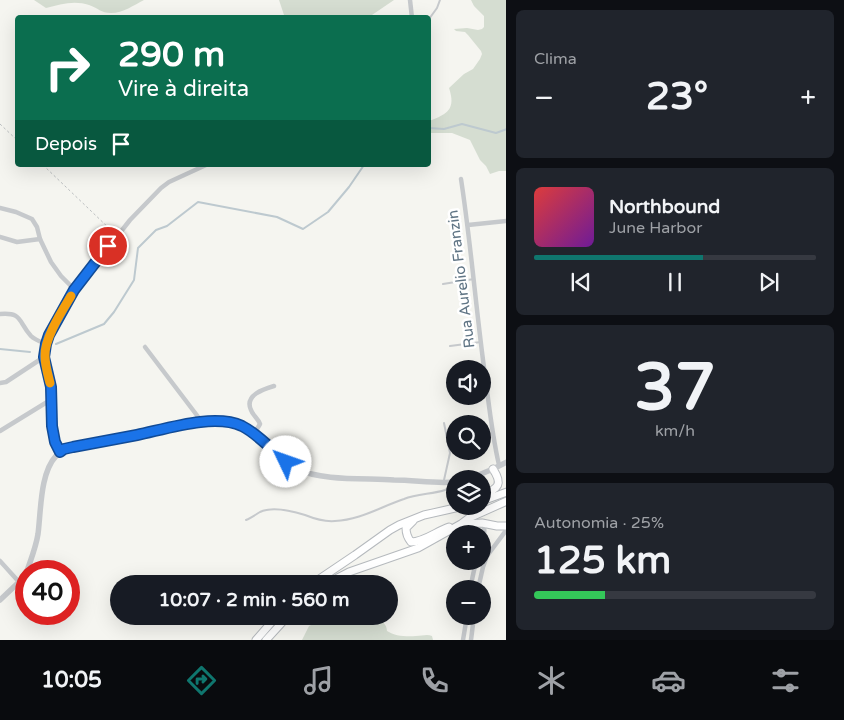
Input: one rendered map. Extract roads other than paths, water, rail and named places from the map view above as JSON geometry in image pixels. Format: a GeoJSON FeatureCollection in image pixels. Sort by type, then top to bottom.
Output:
{"type":"FeatureCollection","features":[{"type":"Feature","properties":{"kind":"main road"},"geometry":{"type":"LineString","coordinates":[[491,491],[499,484],[496,467]]}},
{"type":"Feature","properties":{"kind":"main road"},"geometry":{"type":"LineString","coordinates":[[491,498],[506,492]]}},
{"type":"Feature","properties":{"kind":"main road"},"geometry":{"type":"LineString","coordinates":[[343,575],[418,548],[469,518],[506,501]]}},
{"type":"Feature","properties":{"kind":"main road"},"geometry":{"type":"LineString","coordinates":[[446,507],[411,522],[406,528],[406,533],[411,542],[418,542],[440,530],[461,524],[482,523],[506,527]]}},
{"type":"Feature","properties":{"kind":"main road"},"geometry":{"type":"LineString","coordinates":[[325,575],[390,530],[406,522],[446,510]]}},
{"type":"Feature","properties":{"kind":"main road"},"geometry":{"type":"LineString","coordinates":[[256,640],[268,625]]}},
{"type":"Feature","properties":{"kind":"main road"},"geometry":{"type":"LineString","coordinates":[[266,640],[280,625]]}},
{"type":"Feature","properties":{"kind":"street"},"geometry":{"type":"LineString","coordinates":[[410,0],[412,15]]}},
{"type":"Feature","properties":{"kind":"street"},"geometry":{"type":"LineString","coordinates":[[60,452],[53,435],[51,387],[44,357],[49,335],[74,290],[130,220],[169,182],[202,167]]}},
{"type":"Feature","properties":{"kind":"street","name":"Rua Aurelio Franzin"},"geometry":{"type":"LineString","coordinates":[[462,179],[496,467]]}},
{"type":"Feature","properties":{"kind":"street"},"geometry":{"type":"LineString","coordinates":[[0,208],[32,219],[51,262],[74,290]]}},
{"type":"Feature","properties":{"kind":"street"},"geometry":{"type":"LineString","coordinates":[[468,225],[506,221]]}},
{"type":"Feature","properties":{"kind":"street"},"geometry":{"type":"LineString","coordinates":[[0,237],[17,242],[40,239]]}},
{"type":"Feature","properties":{"kind":"street"},"geometry":{"type":"LineString","coordinates":[[0,314],[13,314],[17,316],[34,338],[46,344]]}},
{"type":"Feature","properties":{"kind":"street"},"geometry":{"type":"LineString","coordinates":[[145,347],[202,422]]}},
{"type":"Feature","properties":{"kind":"street"},"geometry":{"type":"LineString","coordinates":[[1,384],[44,357]]}},
{"type":"Feature","properties":{"kind":"street"},"geometry":{"type":"LineString","coordinates":[[254,434],[260,422],[251,410],[251,399],[256,393],[274,386]]}},
{"type":"Feature","properties":{"kind":"street"},"geometry":{"type":"LineString","coordinates":[[0,431],[52,399]]}},
{"type":"Feature","properties":{"kind":"street"},"geometry":{"type":"LineString","coordinates":[[31,560],[38,537],[45,476],[49,465],[60,452],[73,447],[202,422],[225,421],[243,427],[254,434],[286,462],[306,473],[334,478],[443,483]]}},
{"type":"Feature","properties":{"kind":"street"},"geometry":{"type":"LineString","coordinates":[[489,470],[506,462]]}},
{"type":"Feature","properties":{"kind":"street"},"geometry":{"type":"LineString","coordinates":[[480,580],[487,556],[506,527]]}},
{"type":"Feature","properties":{"kind":"street"},"geometry":{"type":"LineString","coordinates":[[0,561],[15,578]]}},
{"type":"Feature","properties":{"kind":"street"},"geometry":{"type":"LineString","coordinates":[[0,600],[15,586]]}},
{"type":"Feature","properties":{"kind":"street"},"geometry":{"type":"LineString","coordinates":[[463,640],[466,625]]}},
{"type":"Feature","properties":{"kind":"street"},"geometry":{"type":"LineString","coordinates":[[471,640],[473,625]]}},
{"type":"Feature","properties":{"kind":"lane"},"geometry":{"type":"LineString","coordinates":[[431,16],[440,0]]}},
{"type":"Feature","properties":{"kind":"lane"},"geometry":{"type":"LineString","coordinates":[[443,284],[474,279]]}},
{"type":"Feature","properties":{"kind":"lane"},"geometry":{"type":"LineString","coordinates":[[450,346],[481,342]]}},
{"type":"Feature","properties":{"kind":"lane"},"geometry":{"type":"LineString","coordinates":[[443,483],[450,453],[444,422]]}},
{"type":"Feature","properties":{"kind":"lane"},"geometry":{"type":"LineString","coordinates":[[246,520],[269,510],[302,514],[320,521],[349,520],[404,499],[446,490]]}},
{"type":"Feature","properties":{"kind":"waterway"},"geometry":{"type":"LineString","coordinates":[[431,128],[444,129],[462,124],[496,133],[506,129]]}},
{"type":"Feature","properties":{"kind":"waterway"},"geometry":{"type":"LineString","coordinates":[[56,344],[104,324],[114,312],[134,280],[138,248],[156,230],[167,226],[198,202],[277,217],[303,229],[328,212],[363,167]]}},
{"type":"Feature","properties":{"kind":"waterway"},"geometry":{"type":"LineString","coordinates":[[0,349],[30,352]]}}]}
